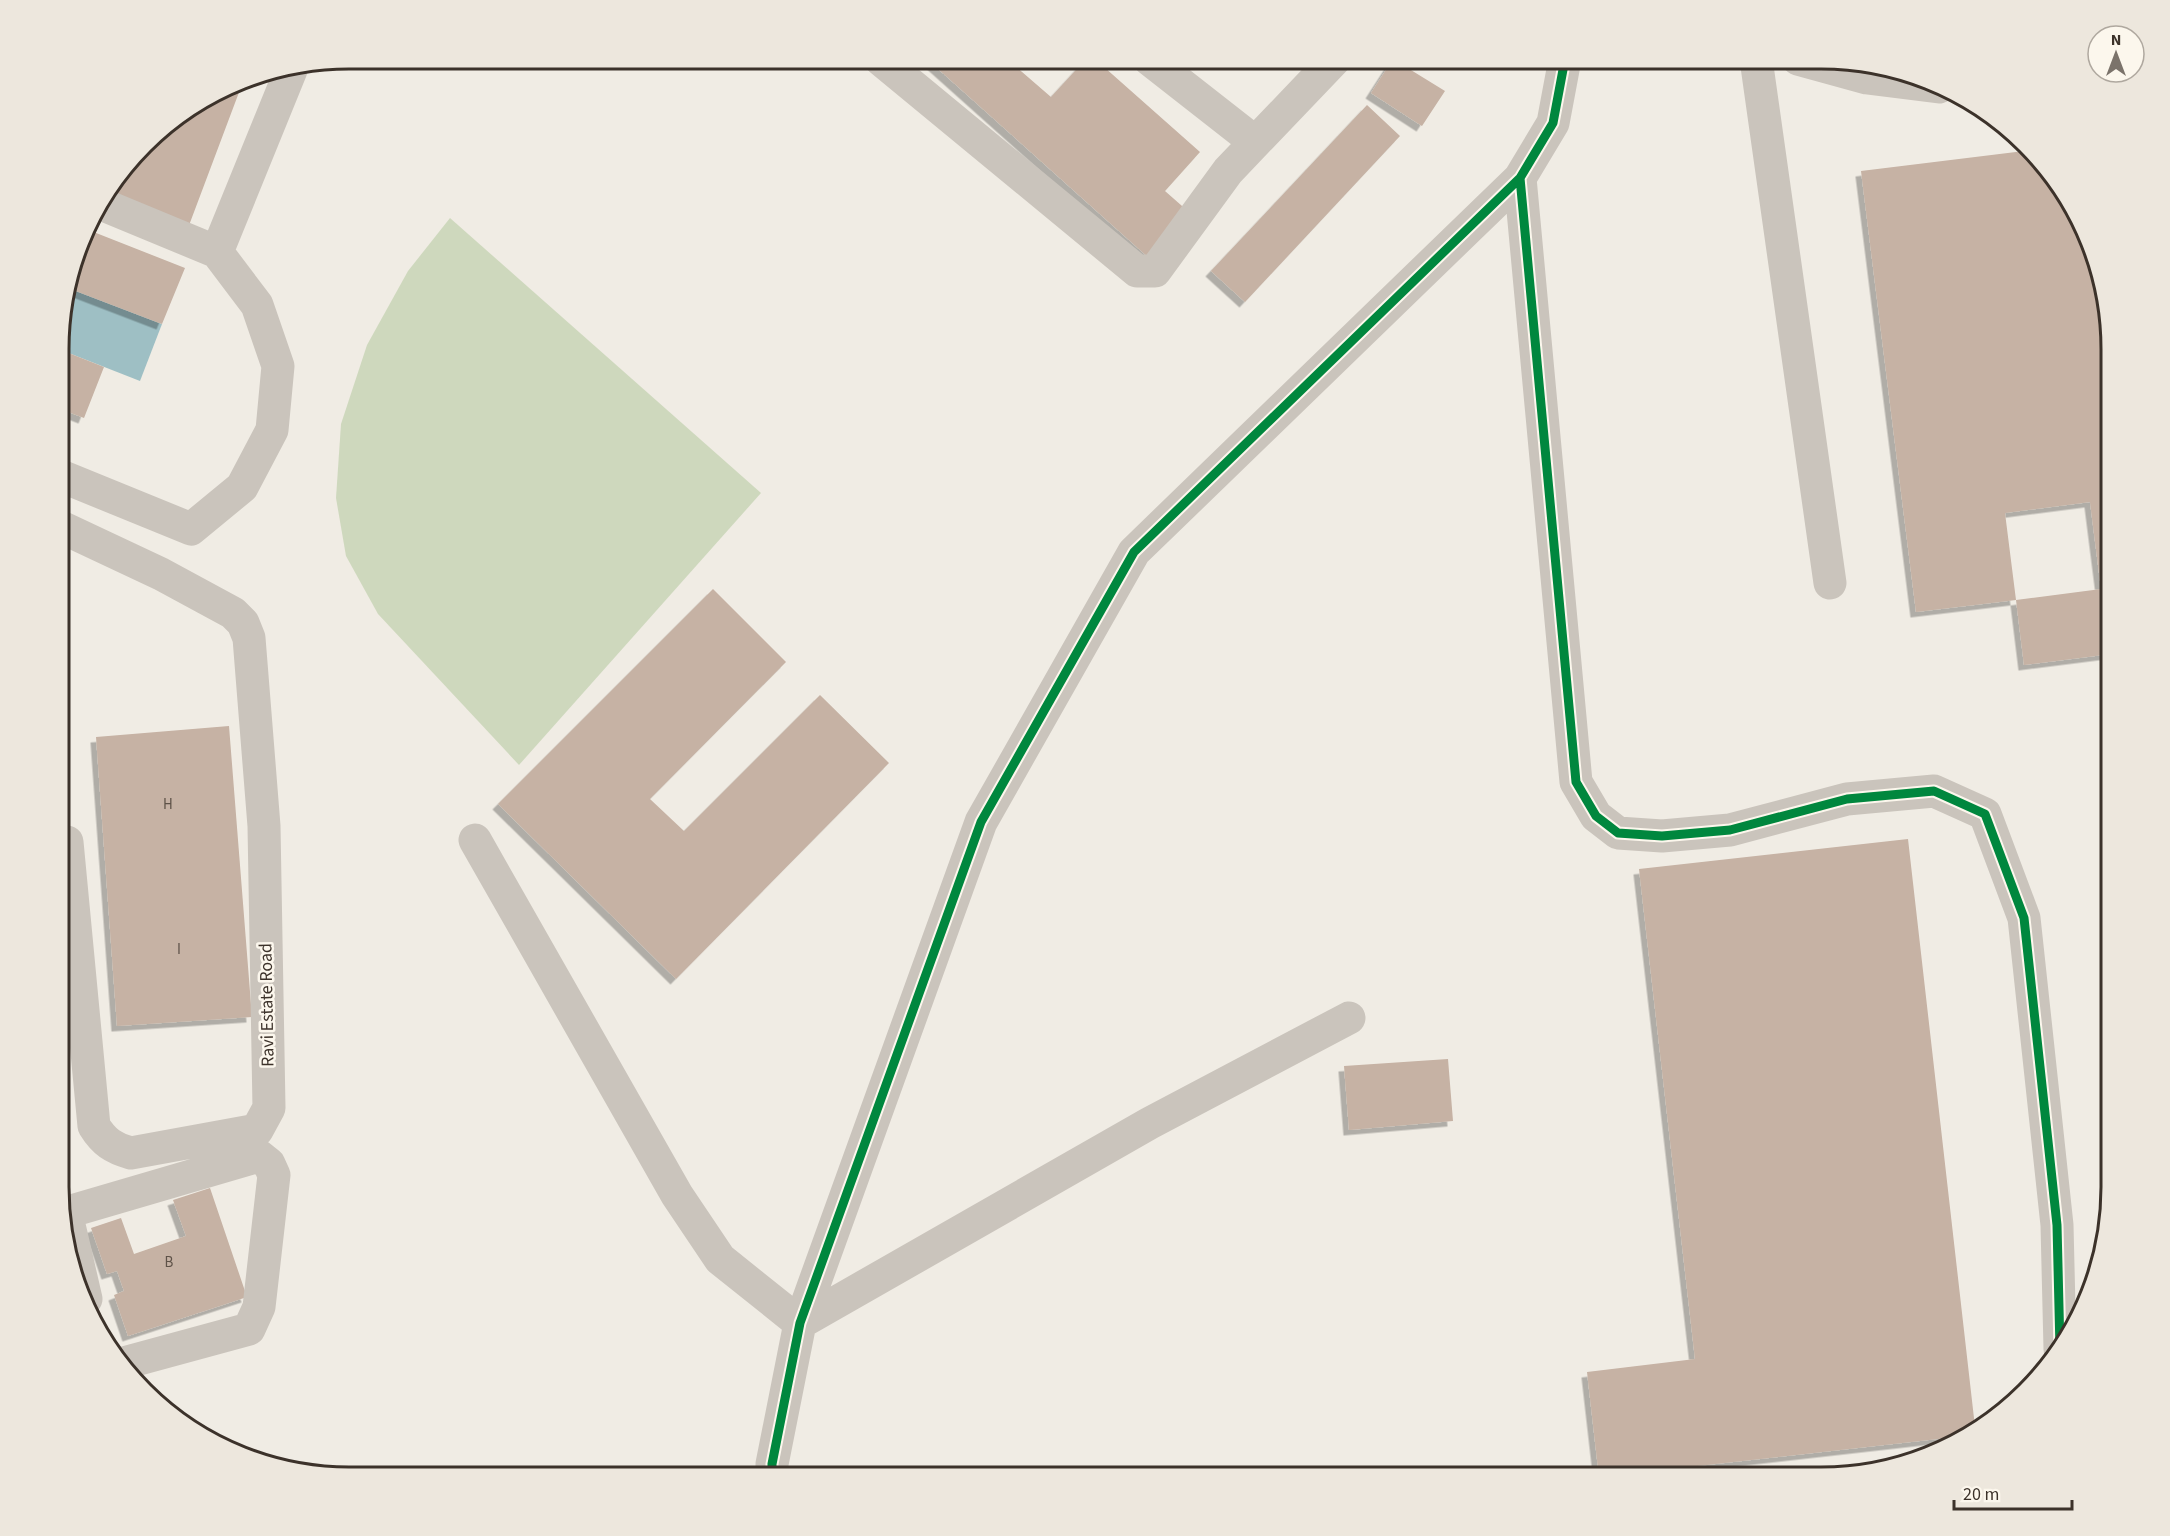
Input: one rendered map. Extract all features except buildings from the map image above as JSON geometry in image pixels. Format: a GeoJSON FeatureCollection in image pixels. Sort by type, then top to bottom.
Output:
{"type":"FeatureCollection","features":[{"type":"Feature","properties":{"kind":"street"},"geometry":{"type":"LineString","coordinates":[[892,69],[1137,271],[1155,271],[1228,171],[1325,69]]}},
{"type":"Feature","properties":{"kind":"street"},"geometry":{"type":"LineString","coordinates":[[1162,69],[1256,142]]}},
{"type":"Feature","properties":{"kind":"street"},"geometry":{"type":"LineString","coordinates":[[772,1467],[800,1323],[981,822],[1134,552],[1520,178],[1553,123],[1563,69]]}},
{"type":"Feature","properties":{"kind":"street"},"geometry":{"type":"LineString","coordinates":[[1757,69],[1830,584]]}},
{"type":"Feature","properties":{"kind":"street"},"geometry":{"type":"LineString","coordinates":[[1837,70],[1867,78],[1908,83]]}},
{"type":"Feature","properties":{"kind":"street"},"geometry":{"type":"LineString","coordinates":[[217,252],[289,75]]}},
{"type":"Feature","properties":{"kind":"street"},"geometry":{"type":"LineString","coordinates":[[1520,178],[1576,782],[1596,816],[1618,833],[1662,836],[1730,830],[1847,799],[1934,791],[1985,814],[2024,918],[2057,1225],[2060,1334]]}},
{"type":"Feature","properties":{"kind":"street"},"geometry":{"type":"LineString","coordinates":[[69,479],[191,529],[242,487],[272,430],[278,366],[257,305],[217,252],[107,207]]}},
{"type":"Feature","properties":{"kind":"street","name":"Ravi Estate Road"},"geometry":{"type":"LineString","coordinates":[[69,531],[161,574],[233,613],[243,623],[249,638],[264,826],[269,1096],[269,1108],[257,1131],[131,1153],[117,1149],[103,1141],[94,1126],[69,863]]}},
{"type":"Feature","properties":{"kind":"street"},"geometry":{"type":"LineString","coordinates":[[476,840],[677,1195],[720,1259],[800,1323]]}},
{"type":"Feature","properties":{"kind":"street"},"geometry":{"type":"LineString","coordinates":[[800,1323],[1140,1129],[1349,1018]]}},
{"type":"Feature","properties":{"kind":"street"},"geometry":{"type":"LineString","coordinates":[[70,1211],[259,1156],[269,1164],[274,1175],[259,1307],[249,1329],[130,1361]]}},
{"type":"Feature","properties":{"kind":"green space"},"geometry":{"type":"Polygon","coordinates":[[[450,218],[761,493],[519,765],[378,614],[346,556],[336,498],[341,424],[367,345],[408,271],[450,218]]]}},
{"type":"Feature","properties":{"kind":"water"},"geometry":{"type":"Polygon","coordinates":[[[75,291],[162,324],[140,381],[69,353],[71,312],[75,291]]]}},
{"type":"Feature","properties":{"kind":"cycle path"},"geometry":{"type":"LineString","coordinates":[[772,1467],[800,1323],[981,822],[1134,552],[1520,178],[1553,123],[1563,69]]}},
{"type":"Feature","properties":{"kind":"cycle path"},"geometry":{"type":"LineString","coordinates":[[1520,178],[1576,782],[1596,816],[1618,833],[1662,836],[1730,830],[1847,799],[1934,791],[1985,814],[2024,918],[2057,1225],[2060,1334]]}}]}
